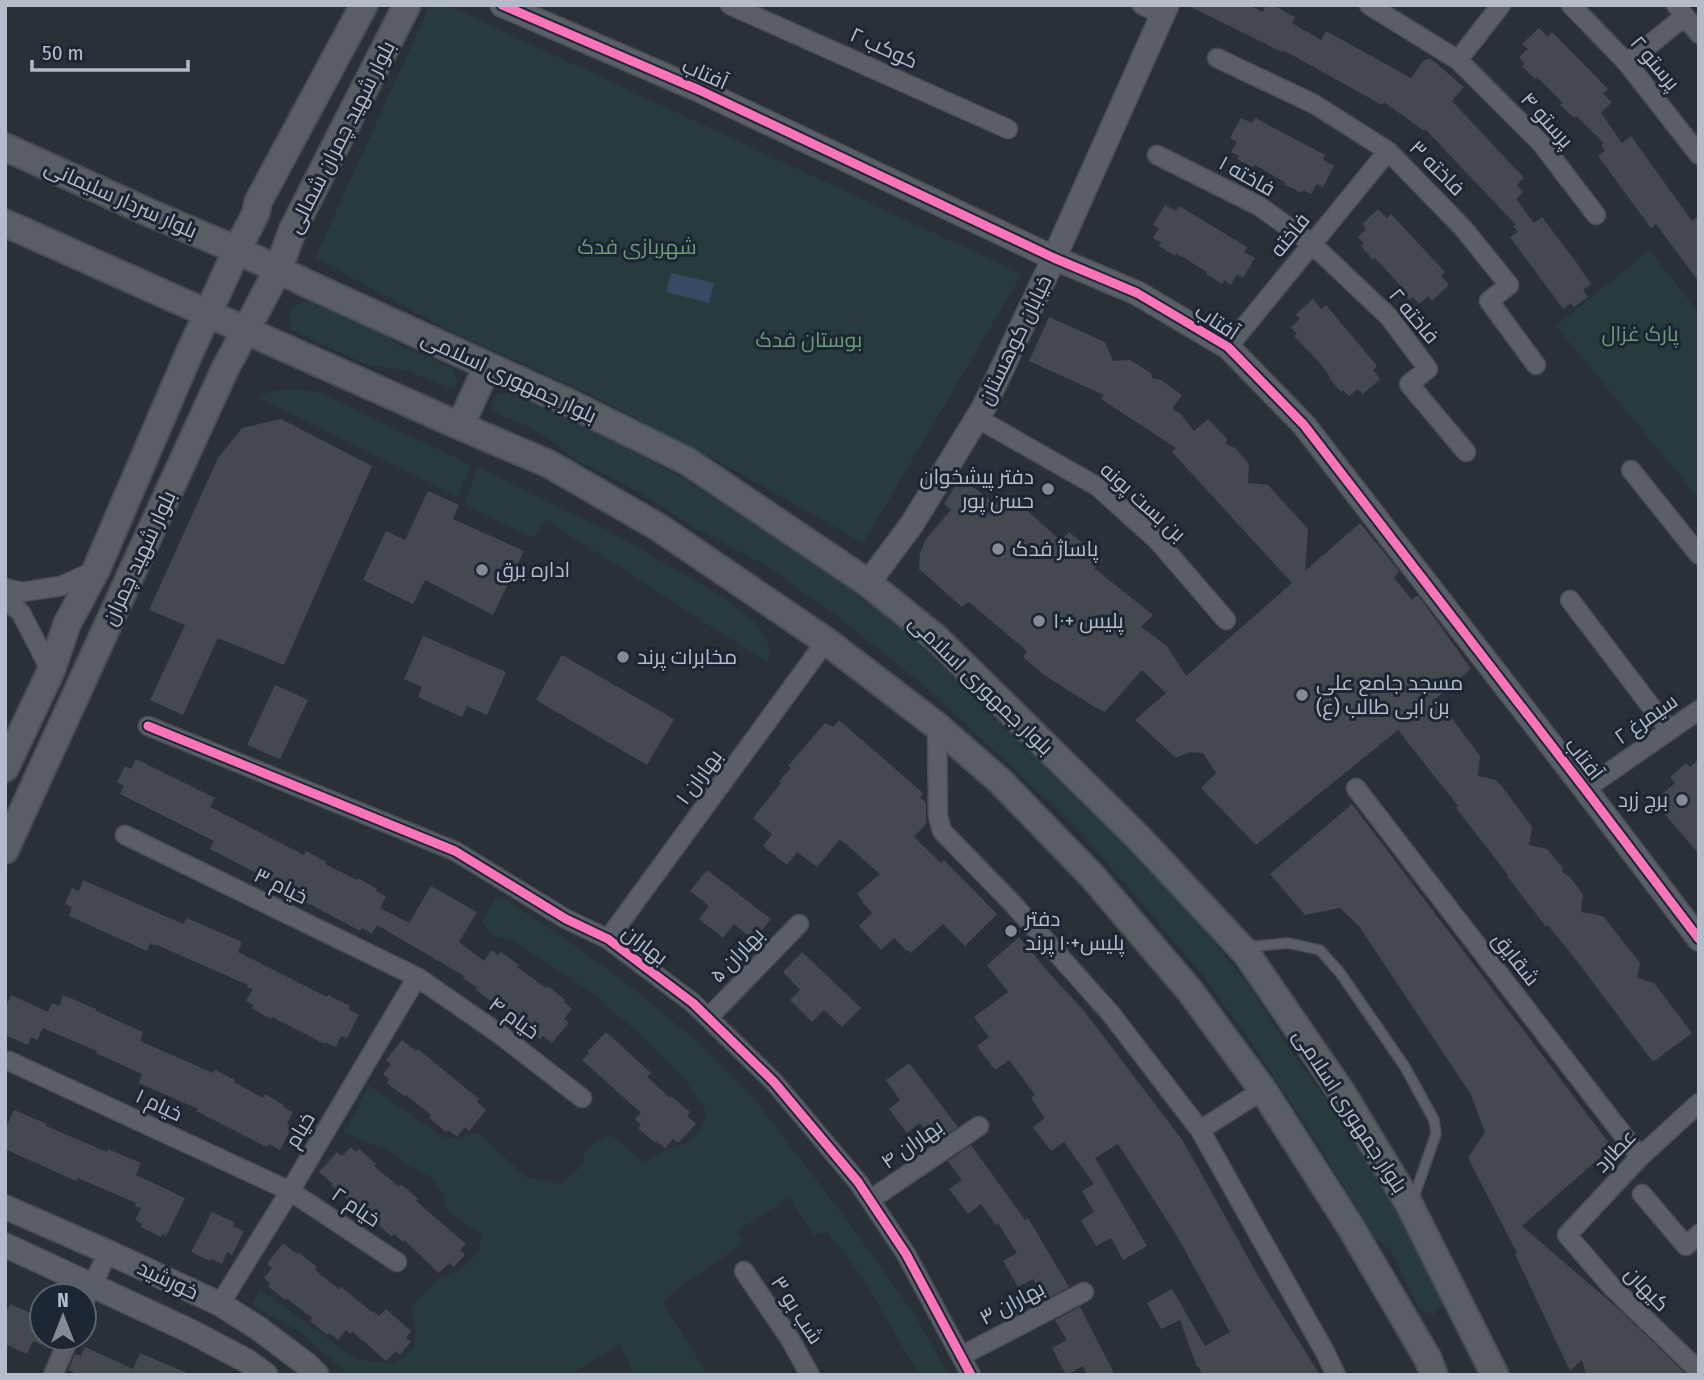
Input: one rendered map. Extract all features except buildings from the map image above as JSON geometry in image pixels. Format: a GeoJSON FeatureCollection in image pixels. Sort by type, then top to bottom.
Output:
{"type":"FeatureCollection","features":[{"type":"Feature","properties":{"kind":"main road","name":"بلوار شهید چمران شمالی"},"geometry":{"type":"LineString","coordinates":[[237,250],[256,213],[258,202],[364,5]]}},
{"type":"Feature","properties":{"kind":"main road","name":"بلوار شهید چمران شمالی"},"geometry":{"type":"LineString","coordinates":[[278,270],[293,229],[407,5]]}},
{"type":"Feature","properties":{"kind":"main road","name":"بلوار سردار سلیمانی"},"geometry":{"type":"LineString","coordinates":[[12,149],[237,250]]}},
{"type":"Feature","properties":{"kind":"main road"},"geometry":{"type":"LineString","coordinates":[[5,223],[549,464],[659,527],[826,642],[937,726],[1000,780],[1092,876],[1190,991],[1263,1090],[1350,1226],[1428,1359],[1434,1375]]}},
{"type":"Feature","properties":{"kind":"main road","name":"بلوار جمهوری اسلامی"},"geometry":{"type":"LineString","coordinates":[[237,250],[567,402],[687,461],[868,583],[936,638],[1138,837],[1240,947],[1342,1093],[1408,1202],[1495,1375]]}},
{"type":"Feature","properties":{"kind":"main road","name":"بلوار شهید چمران"},"geometry":{"type":"LineString","coordinates":[[5,768],[51,671],[67,624],[96,570],[237,250]]}},
{"type":"Feature","properties":{"kind":"main road","name":"بلوار شهید چمران"},"geometry":{"type":"LineString","coordinates":[[5,850],[225,369],[278,270]]}},
{"type":"Feature","properties":{"kind":"main road"},"geometry":{"type":"LineString","coordinates":[[460,426],[487,367]]}},
{"type":"Feature","properties":{"kind":"street","name":"آفتاب"},"geometry":{"type":"LineString","coordinates":[[502,5],[699,90],[1054,258],[1137,293],[1228,347],[1304,425],[1699,939]]}},
{"type":"Feature","properties":{"kind":"street"},"geometry":{"type":"LineString","coordinates":[[1142,5],[1165,10]]}},
{"type":"Feature","properties":{"kind":"street","name":"پرستو ۴"},"geometry":{"type":"LineString","coordinates":[[1369,5],[1458,60],[1541,143],[1596,215]]}},
{"type":"Feature","properties":{"kind":"street"},"geometry":{"type":"LineString","coordinates":[[1458,60],[1501,5]]}},
{"type":"Feature","properties":{"kind":"street","name":"پرستو ۲"},"geometry":{"type":"LineString","coordinates":[[1571,5],[1627,63],[1699,155]]}},
{"type":"Feature","properties":{"kind":"street","name":"کوکب ۲"},"geometry":{"type":"LineString","coordinates":[[738,7],[1008,129]]}},
{"type":"Feature","properties":{"kind":"street","name":"خیابان کوهستان"},"geometry":{"type":"LineString","coordinates":[[868,583],[912,524],[984,407],[1165,10]]}},
{"type":"Feature","properties":{"kind":"street"},"geometry":{"type":"LineString","coordinates":[[1627,63],[1680,11],[1699,34]]}},
{"type":"Feature","properties":{"kind":"street","name":"فاخته ۳"},"geometry":{"type":"LineString","coordinates":[[1217,58],[1314,104],[1388,151],[1464,228],[1509,285],[1489,301],[1536,365]]}},
{"type":"Feature","properties":{"kind":"street","name":"فاخته"},"geometry":{"type":"LineString","coordinates":[[1228,347],[1388,151]]}},
{"type":"Feature","properties":{"kind":"street","name":"فاخته ۱"},"geometry":{"type":"LineString","coordinates":[[1157,155],[1259,206],[1312,244]]}},
{"type":"Feature","properties":{"kind":"street","name":"فاخته ۲"},"geometry":{"type":"LineString","coordinates":[[1312,244],[1389,317],[1429,369],[1409,384],[1466,452]]}},
{"type":"Feature","properties":{"kind":"street","name":"بن بست پونه"},"geometry":{"type":"LineString","coordinates":[[977,418],[1098,487],[1157,540],[1226,620]]}},
{"type":"Feature","properties":{"kind":"street"},"geometry":{"type":"LineString","coordinates":[[1631,470],[1699,555]]}},
{"type":"Feature","properties":{"kind":"street"},"geometry":{"type":"LineString","coordinates":[[5,588],[22,592],[61,586],[96,570]]}},
{"type":"Feature","properties":{"kind":"street"},"geometry":{"type":"LineString","coordinates":[[5,598],[21,613],[51,671]]}},
{"type":"Feature","properties":{"kind":"street"},"geometry":{"type":"LineString","coordinates":[[1570,600],[1669,730]]}},
{"type":"Feature","properties":{"kind":"street","name":"بهاران ۱"},"geometry":{"type":"LineString","coordinates":[[608,939],[826,642]]}},
{"type":"Feature","properties":{"kind":"street","name":"سیمرغ ۲"},"geometry":{"type":"LineString","coordinates":[[1585,789],[1699,710]]}},
{"type":"Feature","properties":{"kind":"street","name":"بهاران"},"geometry":{"type":"LineString","coordinates":[[148,726],[455,851],[566,919],[608,939],[693,1003],[774,1082],[858,1182],[906,1254],[971,1375]]}},
{"type":"Feature","properties":{"kind":"street"},"geometry":{"type":"LineString","coordinates":[[937,726],[938,816],[942,831],[1014,905],[1111,1014],[1200,1130],[1336,1375]]}},
{"type":"Feature","properties":{"kind":"street","name":"شقایق"},"geometry":{"type":"LineString","coordinates":[[1356,788],[1640,1157]]}},
{"type":"Feature","properties":{"kind":"street","name":"خیام ۳"},"geometry":{"type":"LineString","coordinates":[[125,835],[416,977]]}},
{"type":"Feature","properties":{"kind":"street","name":"بهاران ۵"},"geometry":{"type":"LineString","coordinates":[[708,1018],[799,924]]}},
{"type":"Feature","properties":{"kind":"street","name":"خیام ۴"},"geometry":{"type":"LineString","coordinates":[[416,977],[498,1033],[582,1098]]}},
{"type":"Feature","properties":{"kind":"street","name":"خیام"},"geometry":{"type":"LineString","coordinates":[[220,1304],[416,977]]}},
{"type":"Feature","properties":{"kind":"street","name":"خیام ۱"},"geometry":{"type":"LineString","coordinates":[[9,1061],[290,1191]]}},
{"type":"Feature","properties":{"kind":"street"},"geometry":{"type":"LineString","coordinates":[[1200,1130],[1263,1090]]}},
{"type":"Feature","properties":{"kind":"street","name":"عطارد"},"geometry":{"type":"LineString","coordinates":[[1567,1235],[1640,1157],[1699,1102]]}},
{"type":"Feature","properties":{"kind":"street","name":"بهاران ۴"},"geometry":{"type":"LineString","coordinates":[[870,1200],[979,1126]]}},
{"type":"Feature","properties":{"kind":"street","name":"خیام ۲"},"geometry":{"type":"LineString","coordinates":[[290,1191],[397,1262]]}},
{"type":"Feature","properties":{"kind":"street"},"geometry":{"type":"LineString","coordinates":[[1642,1194],[1686,1246],[1699,1234]]}},
{"type":"Feature","properties":{"kind":"street","name":"خورشید"},"geometry":{"type":"LineString","coordinates":[[5,1207],[220,1304],[258,1328],[317,1375]]}},
{"type":"Feature","properties":{"kind":"street","name":"کیهان"},"geometry":{"type":"LineString","coordinates":[[1567,1235],[1612,1287],[1699,1371]]}},
{"type":"Feature","properties":{"kind":"street","name":"خورشید"},"geometry":{"type":"LineString","coordinates":[[5,1245],[68,1282]]}},
{"type":"Feature","properties":{"kind":"street"},"geometry":{"type":"LineString","coordinates":[[94,1282],[108,1252]]}},
{"type":"Feature","properties":{"kind":"street","name":"شب بو ۳"},"geometry":{"type":"LineString","coordinates":[[744,1271],[790,1339],[810,1375]]}},
{"type":"Feature","properties":{"kind":"street","name":"بهاران ۳"},"geometry":{"type":"LineString","coordinates":[[961,1356],[1084,1292]]}},
{"type":"Feature","properties":{"kind":"street","name":"خورشید"},"geometry":{"type":"LineString","coordinates":[[98,1298],[190,1331],[247,1360],[266,1375]]}},
{"type":"Feature","properties":{"kind":"street"},"geometry":{"type":"LineString","coordinates":[[53,1375],[63,1352]]}},
{"type":"Feature","properties":{"kind":"lane"},"geometry":{"type":"LineString","coordinates":[[1240,947],[1288,943],[1320,950],[1341,974],[1405,1067],[1434,1120],[1436,1134],[1415,1194],[1408,1202]]}},
{"type":"Feature","properties":{"kind":"green space","name":"بوستان فدک"},"geometry":{"type":"Polygon","coordinates":[[[430,5],[447,5],[1022,274],[863,543],[727,466],[590,394],[448,330],[315,258],[430,5]]]}},
{"type":"Feature","properties":{"kind":"green space","name":"پارک غزال"},"geometry":{"type":"Polygon","coordinates":[[[1650,250],[1699,314],[1699,499],[1556,326],[1650,250]]]}},
{"type":"Feature","properties":{"kind":"green space"},"geometry":{"type":"Polygon","coordinates":[[[312,300],[383,330],[395,344],[452,369],[457,379],[456,387],[449,389],[409,371],[368,365],[292,330],[288,317],[295,305],[312,300]]]}},
{"type":"Feature","properties":{"kind":"green space"},"geometry":{"type":"Polygon","coordinates":[[[298,389],[321,393],[471,465],[458,498],[258,397],[271,391],[298,389]]]}},
{"type":"Feature","properties":{"kind":"green space"},"geometry":{"type":"Polygon","coordinates":[[[508,392],[605,437],[689,481],[861,591],[1008,726],[1166,882],[1246,982],[1297,1060],[1343,1121],[1432,1273],[1443,1304],[1433,1315],[1420,1311],[1391,1251],[1375,1238],[1315,1139],[1205,978],[1079,830],[919,681],[842,620],[767,566],[695,528],[634,489],[577,461],[552,441],[491,408],[496,395],[508,392]]]}},
{"type":"Feature","properties":{"kind":"green space"},"geometry":{"type":"Polygon","coordinates":[[[478,467],[611,532],[720,595],[757,624],[770,649],[768,663],[546,520],[533,538],[464,505],[478,467]]]}},
{"type":"Feature","properties":{"kind":"green space"},"geometry":{"type":"Polygon","coordinates":[[[498,895],[627,984],[691,1036],[753,1097],[914,1314],[948,1375],[919,1375],[863,1278],[828,1232],[813,1235],[790,1197],[737,1231],[743,1243],[672,1293],[663,1303],[708,1375],[634,1375],[620,1345],[569,1375],[348,1375],[303,1334],[252,1305],[260,1289],[356,1359],[394,1364],[415,1347],[411,1307],[441,1277],[461,1270],[479,1252],[482,1235],[446,1210],[445,1196],[431,1177],[407,1165],[391,1152],[345,1133],[368,1085],[444,1137],[458,1139],[478,1132],[527,1178],[560,1185],[584,1164],[583,1154],[596,1142],[611,1135],[645,1163],[659,1153],[692,1140],[700,1130],[707,1113],[685,1079],[641,1035],[587,989],[512,940],[492,936],[482,922],[498,895]]]}},
{"type":"Feature","properties":{"kind":"water"},"geometry":{"type":"Polygon","coordinates":[[[671,273],[714,283],[709,303],[666,292],[671,273]]]}},
{"type":"Feature","properties":{"kind":"cycle path"},"geometry":{"type":"LineString","coordinates":[[502,5],[699,90],[1054,258],[1137,293],[1228,347],[1304,425],[1699,939]]}},
{"type":"Feature","properties":{"kind":"cycle path"},"geometry":{"type":"LineString","coordinates":[[148,726],[455,851],[566,919],[608,939],[693,1003],[774,1082],[858,1182],[906,1254],[971,1375]]}},
{"type":"Feature","properties":{"kind":"place","name":"دفتر پیشخوان حسن پور"},"geometry":{"type":"Point","coordinates":[1048,489]}},
{"type":"Feature","properties":{"kind":"place","name":"پاساژ فدک"},"geometry":{"type":"Point","coordinates":[998,549]}},
{"type":"Feature","properties":{"kind":"place","name":"اداره برق"},"geometry":{"type":"Point","coordinates":[482,570]}},
{"type":"Feature","properties":{"kind":"place","name":"پلیس +۱۰"},"geometry":{"type":"Point","coordinates":[1039,621]}},
{"type":"Feature","properties":{"kind":"place","name":"مخابرات پرند"},"geometry":{"type":"Point","coordinates":[623,657]}},
{"type":"Feature","properties":{"kind":"place","name":"مسجد جامع علی بن ابی طالب (ع)"},"geometry":{"type":"Point","coordinates":[1302,695]}},
{"type":"Feature","properties":{"kind":"place","name":"برج زرد"},"geometry":{"type":"Point","coordinates":[1682,800]}},
{"type":"Feature","properties":{"kind":"place","name":"دفتر پلیس+۱۰ پرند"},"geometry":{"type":"Point","coordinates":[1011,931]}},
{"type":"Feature","properties":{"kind":"park label","name":"شهربازی فدک"},"geometry":{"type":"Point","coordinates":[637,247]}}]}
